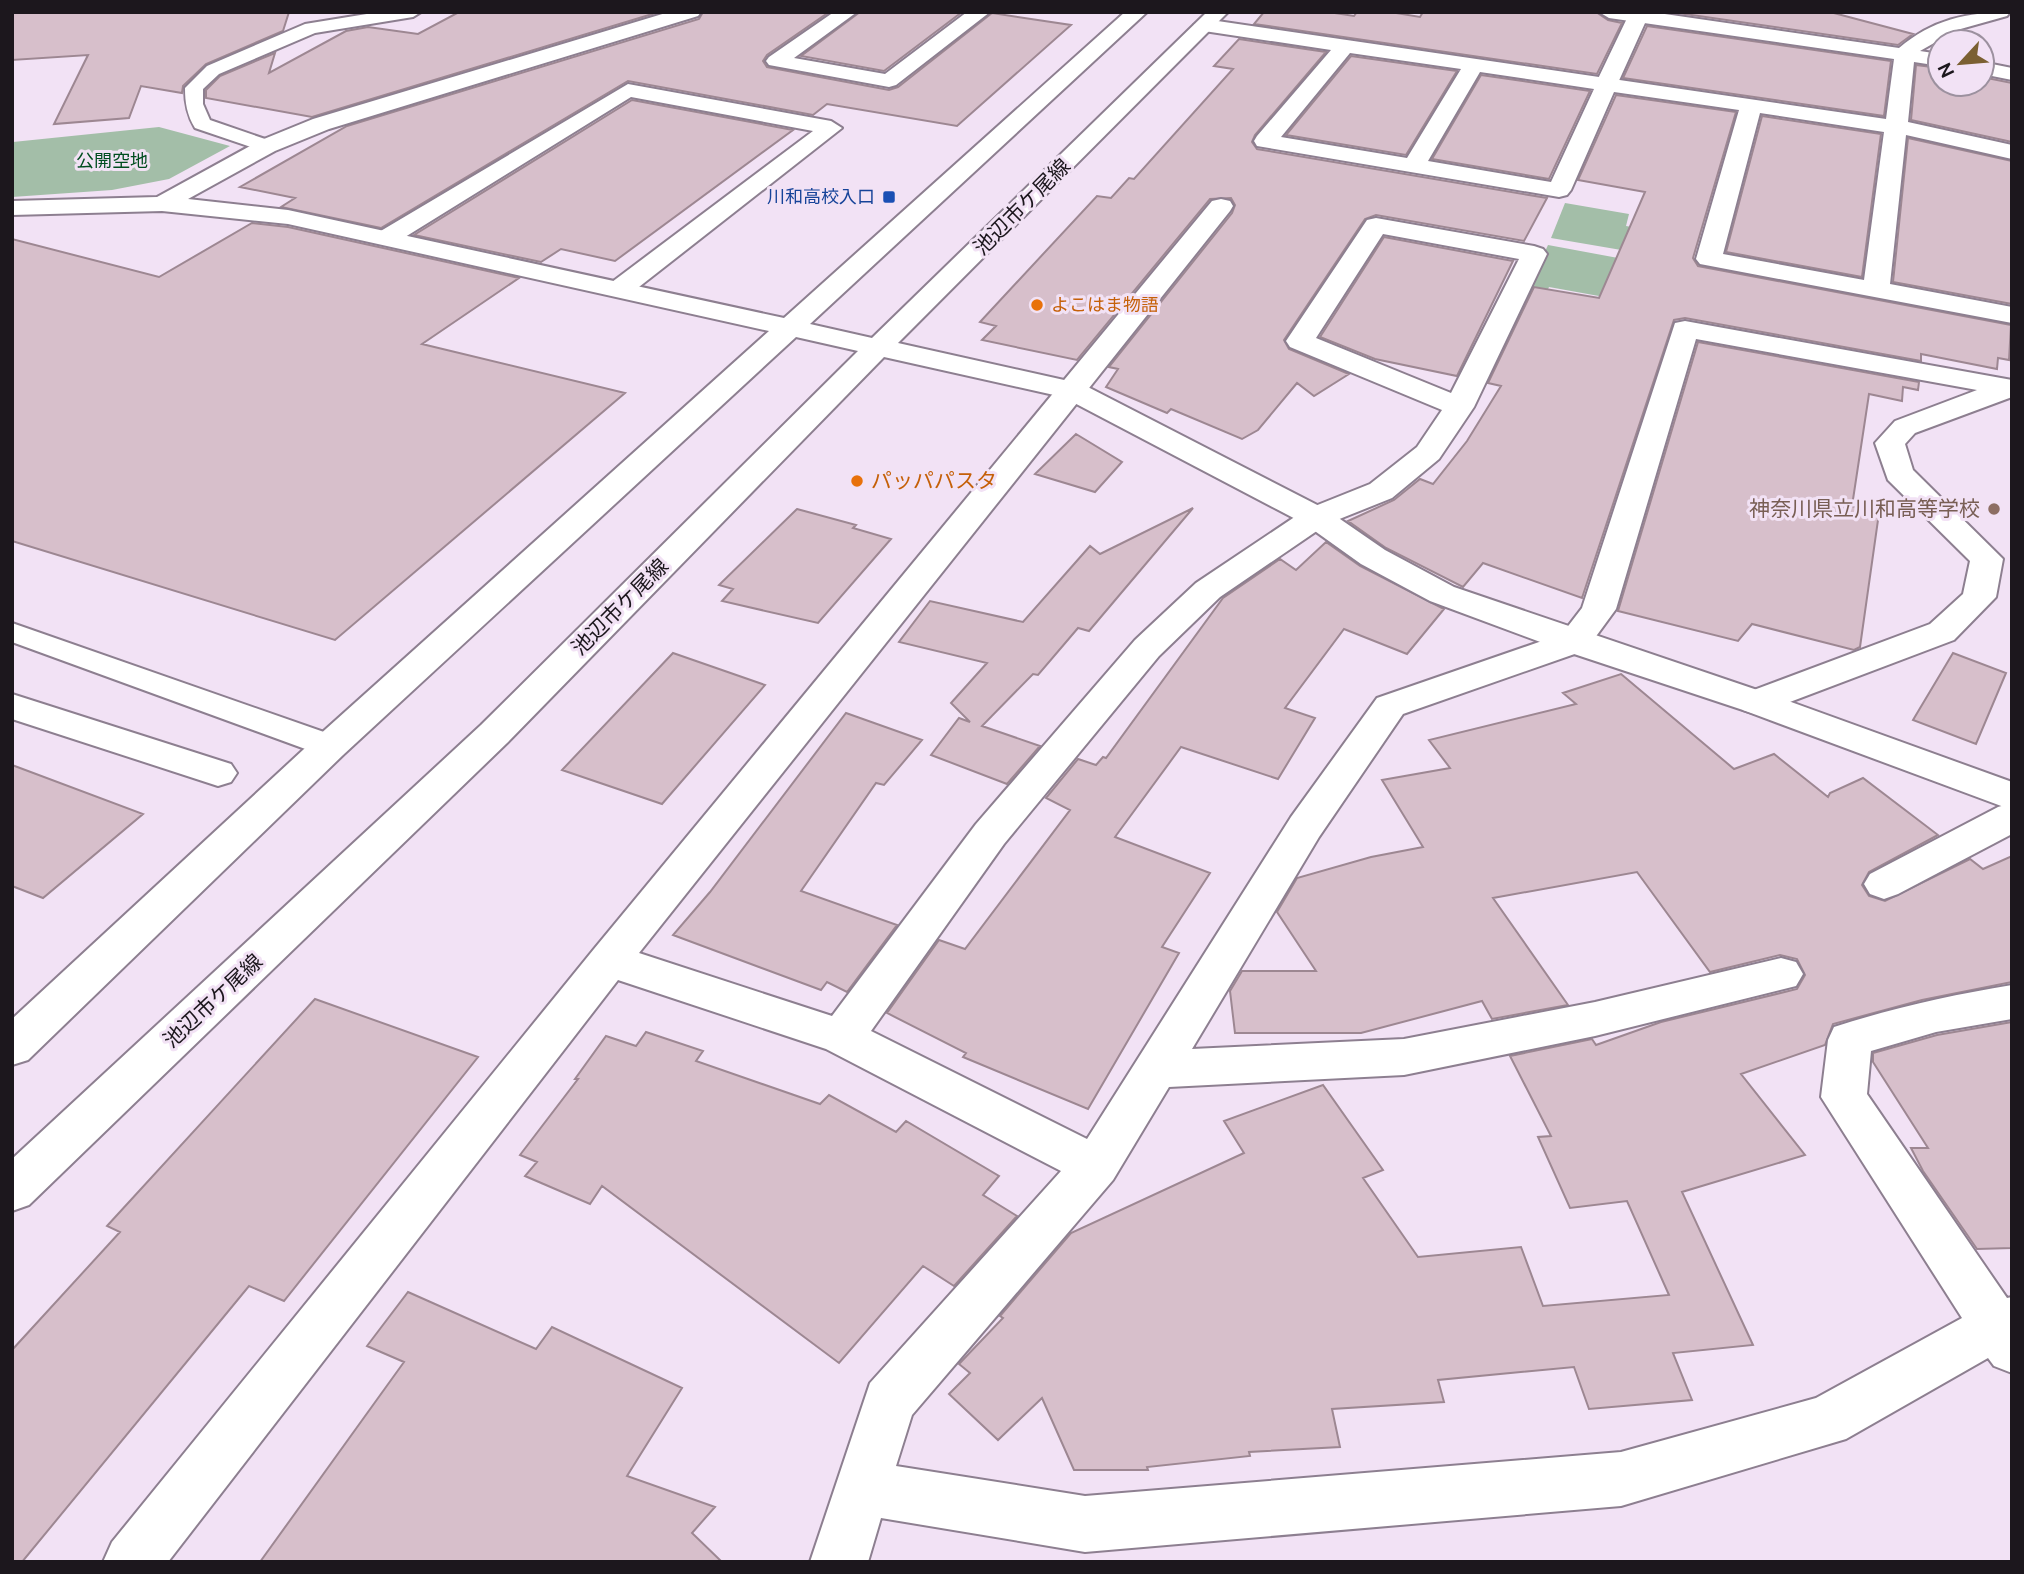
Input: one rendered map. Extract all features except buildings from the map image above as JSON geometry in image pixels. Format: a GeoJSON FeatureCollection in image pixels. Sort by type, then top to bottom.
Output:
{"type":"FeatureCollection","features":[{"type":"Feature","properties":{"kind":"street"},"geometry":{"type":"LineString","coordinates":[[162,204],[267,146],[372,106],[691,12]]}},
{"type":"Feature","properties":{"kind":"street"},"geometry":{"type":"LineString","coordinates":[[847,12],[776,61],[889,81],[980,12]]}},
{"type":"Feature","properties":{"kind":"street"},"geometry":{"type":"LineString","coordinates":[[1609,12],[1639,14],[1926,57]]}},
{"type":"Feature","properties":{"kind":"street"},"geometry":{"type":"LineString","coordinates":[[1876,289],[1898,127],[1905,52],[1920,39],[1940,28],[2000,12]]}},
{"type":"Feature","properties":{"kind":"street"},"geometry":{"type":"LineString","coordinates":[[12,1047],[330,747],[1136,14]]}},
{"type":"Feature","properties":{"kind":"street"},"geometry":{"type":"LineString","coordinates":[[1346,46],[1265,141],[1559,190],[1639,14]]}},
{"type":"Feature","properties":{"kind":"street"},"geometry":{"type":"LineString","coordinates":[[1201,20],[1346,46],[1898,127],[2012,152]]}},
{"type":"Feature","properties":{"kind":"street","name":"池辺市ケ尾線"},"geometry":{"type":"LineString","coordinates":[[12,1190],[494,734],[1201,20]]}},
{"type":"Feature","properties":{"kind":"street"},"geometry":{"type":"LineString","coordinates":[[1413,167],[1474,65]]}},
{"type":"Feature","properties":{"kind":"street"},"geometry":{"type":"LineString","coordinates":[[388,237],[628,90],[831,128],[621,288]]}},
{"type":"Feature","properties":{"kind":"street"},"geometry":{"type":"LineString","coordinates":[[1751,106],[1709,259],[2012,315]]}},
{"type":"Feature","properties":{"kind":"street"},"geometry":{"type":"LineString","coordinates":[[12,208],[111,203],[162,204],[288,217],[621,288],[1072,390],[1316,517],[1373,557],[1442,594],[1574,642],[1756,702],[2012,797]]}},
{"type":"Feature","properties":{"kind":"street"},"geometry":{"type":"LineString","coordinates":[[132,1562],[610,960],[1221,206]]}},
{"type":"Feature","properties":{"kind":"street"},"geometry":{"type":"LineString","coordinates":[[842,1037],[990,834],[1147,648],[1208,590],[1316,517],[1381,491],[1428,453],[1459,407],[1534,254],[1376,225],[1300,341],[1459,407]]}},
{"type":"Feature","properties":{"kind":"street"},"geometry":{"type":"LineString","coordinates":[[839,1562],[889,1401],[1096,1166],[1305,827],[1390,706],[1574,642],[1599,609],[1685,329],[2011,387]]}},
{"type":"Feature","properties":{"kind":"street"},"geometry":{"type":"LineString","coordinates":[[1756,702],[1942,632],[1979,597],[1987,558],[1899,473],[1890,443],[1905,427],[2011,387]]}},
{"type":"Feature","properties":{"kind":"street"},"geometry":{"type":"LineString","coordinates":[[16,711],[218,773]]}},
{"type":"Feature","properties":{"kind":"street"},"geometry":{"type":"LineString","coordinates":[[1884,884],[2012,817]]}},
{"type":"Feature","properties":{"kind":"street"},"geometry":{"type":"LineString","coordinates":[[610,960],[842,1037],[1096,1166]]}},
{"type":"Feature","properties":{"kind":"street"},"geometry":{"type":"LineString","coordinates":[[1156,1069],[1404,1057],[1595,1019],[1781,974]]}},
{"type":"Feature","properties":{"kind":"street"},"geometry":{"type":"LineString","coordinates":[[863,1488],[1085,1524],[1621,1479],[1828,1421],[2007,1332],[1844,1097],[1850,1040],[1936,1015],[2012,1002]]}},
{"type":"Feature","properties":{"kind":"lane"},"geometry":{"type":"LineString","coordinates":[[267,146],[202,124],[194,104],[194,88],[213,70],[311,28],[413,12]]}},
{"type":"Feature","properties":{"kind":"lane"},"geometry":{"type":"LineString","coordinates":[[12,632],[330,747]]}},
{"type":"Feature","properties":{"kind":"green space","name":"公開空地"},"geometry":{"type":"Polygon","coordinates":[[[159,127],[230,146],[169,179],[112,190],[12,197],[13,142],[159,127]]]}},
{"type":"Feature","properties":{"kind":"green space"},"geometry":{"type":"Polygon","coordinates":[[[1565,203],[1629,214],[1626,226],[1685,236],[1674,259],[1551,238],[1565,203]]]}},
{"type":"Feature","properties":{"kind":"green space"},"geometry":{"type":"Polygon","coordinates":[[[1548,245],[1672,268],[1621,300],[1549,287],[1542,303],[1523,299],[1548,245]]]}},
{"type":"Feature","properties":{"kind":"place","name":"川和高校入口"},"geometry":{"type":"Point","coordinates":[889,197]}},
{"type":"Feature","properties":{"kind":"place","name":"よこはま物語"},"geometry":{"type":"Point","coordinates":[1037,305]}},
{"type":"Feature","properties":{"kind":"place","name":"パッパパスタ"},"geometry":{"type":"Point","coordinates":[857,481]}},
{"type":"Feature","properties":{"kind":"place","name":"神奈川県立川和高等学校"},"geometry":{"type":"Point","coordinates":[1994,509]}}]}
